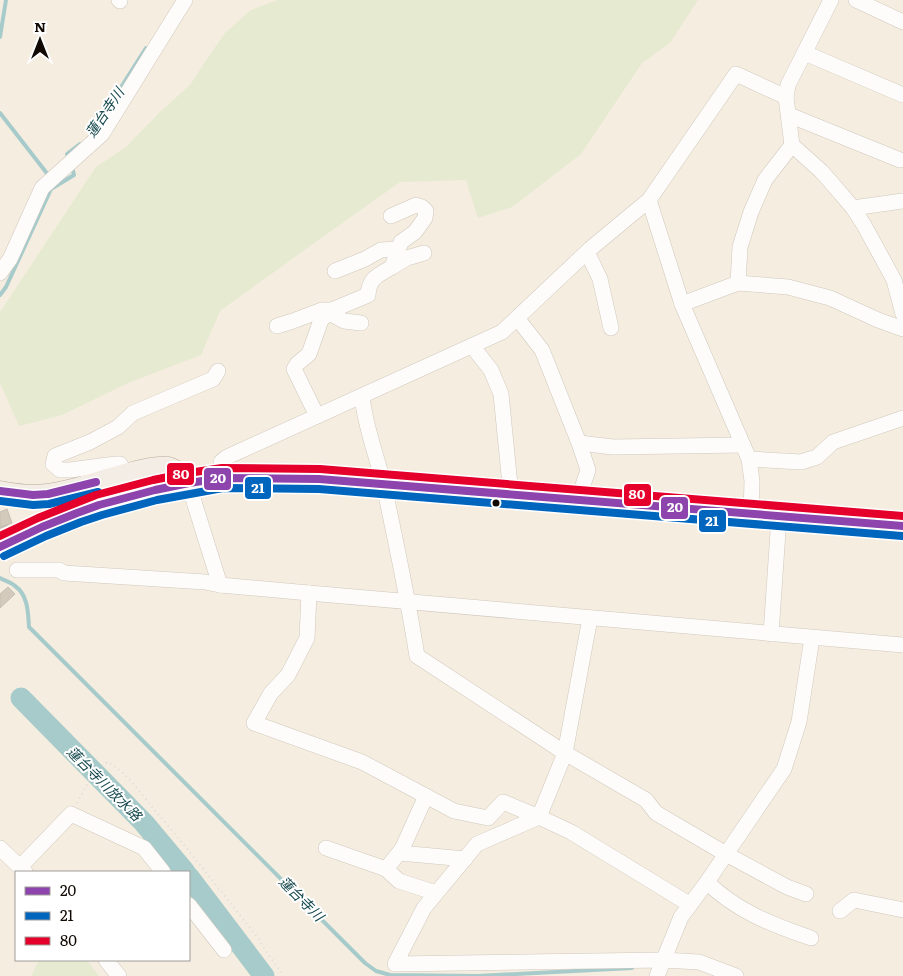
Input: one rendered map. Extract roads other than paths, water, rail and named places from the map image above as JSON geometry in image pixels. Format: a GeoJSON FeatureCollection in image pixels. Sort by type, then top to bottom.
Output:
{"type":"FeatureCollection","features":[{"type":"Feature","properties":{"kind":"main road"},"geometry":{"type":"LineString","coordinates":[[0,491],[26,495],[48,494],[156,467],[174,469],[189,483]]}},
{"type":"Feature","properties":{"kind":"main road"},"geometry":{"type":"LineString","coordinates":[[0,547],[42,527],[99,505],[137,494],[222,478],[319,479],[903,526]]}},
{"type":"Feature","properties":{"kind":"street"},"geometry":{"type":"LineString","coordinates":[[0,273],[10,259],[42,188],[102,134],[185,0]]}},
{"type":"Feature","properties":{"kind":"street"},"geometry":{"type":"LineString","coordinates":[[831,0],[788,85],[786,97],[792,145],[821,171],[853,208],[894,280],[903,314]]}},
{"type":"Feature","properties":{"kind":"street"},"geometry":{"type":"LineString","coordinates":[[856,0],[903,22]]}},
{"type":"Feature","properties":{"kind":"street"},"geometry":{"type":"LineString","coordinates":[[805,53],[903,95]]}},
{"type":"Feature","properties":{"kind":"street"},"geometry":{"type":"LineString","coordinates":[[222,478],[221,462],[227,457],[502,332],[587,252],[649,200],[736,74],[786,97]]}},
{"type":"Feature","properties":{"kind":"street"},"geometry":{"type":"LineString","coordinates":[[789,115],[900,160]]}},
{"type":"Feature","properties":{"kind":"street"},"geometry":{"type":"LineString","coordinates":[[738,283],[740,247],[751,212],[765,180],[792,145]]}},
{"type":"Feature","properties":{"kind":"street"},"geometry":{"type":"LineString","coordinates":[[649,200],[682,304],[746,452],[752,481],[752,514]]}},
{"type":"Feature","properties":{"kind":"street"},"geometry":{"type":"LineString","coordinates":[[853,208],[903,201]]}},
{"type":"Feature","properties":{"kind":"street"},"geometry":{"type":"LineString","coordinates":[[391,216],[416,205],[426,211],[425,218],[415,232],[401,242],[392,267]]}},
{"type":"Feature","properties":{"kind":"street"},"geometry":{"type":"LineString","coordinates":[[335,271],[365,259],[381,250],[398,249]]}},
{"type":"Feature","properties":{"kind":"street"},"geometry":{"type":"LineString","coordinates":[[587,252],[600,279],[611,328]]}},
{"type":"Feature","properties":{"kind":"street"},"geometry":{"type":"LineString","coordinates":[[317,416],[294,369],[309,354],[321,320],[330,312],[368,295],[368,287],[374,278],[407,258],[424,253]]}},
{"type":"Feature","properties":{"kind":"street"},"geometry":{"type":"LineString","coordinates":[[682,304],[738,283],[788,287],[830,298],[903,329]]}},
{"type":"Feature","properties":{"kind":"street"},"geometry":{"type":"LineString","coordinates":[[277,326],[322,310],[330,312],[344,321],[361,322]]}},
{"type":"Feature","properties":{"kind":"street"},"geometry":{"type":"LineString","coordinates":[[517,318],[542,350],[579,443],[588,470],[578,500]]}},
{"type":"Feature","properties":{"kind":"street"},"geometry":{"type":"LineString","coordinates":[[472,346],[491,370],[501,394],[511,495]]}},
{"type":"Feature","properties":{"kind":"street"},"geometry":{"type":"LineString","coordinates":[[126,474],[120,464],[60,470],[54,464],[54,456],[90,442],[118,427],[133,413],[213,379],[218,371]]}},
{"type":"Feature","properties":{"kind":"street"},"geometry":{"type":"LineString","coordinates":[[362,396],[364,413],[384,485],[417,656],[565,753],[646,800],[656,813],[787,887],[806,894]]}},
{"type":"Feature","properties":{"kind":"street"},"geometry":{"type":"LineString","coordinates":[[579,443],[613,447],[681,447],[746,452],[801,462],[817,457],[833,442],[903,418]]}},
{"type":"Feature","properties":{"kind":"street"},"geometry":{"type":"LineString","coordinates":[[189,483],[220,585]]}},
{"type":"Feature","properties":{"kind":"street"},"geometry":{"type":"LineString","coordinates":[[772,634],[779,517]]}},
{"type":"Feature","properties":{"kind":"street"},"geometry":{"type":"LineString","coordinates":[[17,570],[59,570],[64,573],[205,582],[309,594],[903,645]]}},
{"type":"Feature","properties":{"kind":"street"},"geometry":{"type":"LineString","coordinates":[[309,594],[307,638],[288,675],[271,693],[254,723],[362,762],[454,811],[488,818],[503,802],[539,816],[571,832],[689,904]]}},
{"type":"Feature","properties":{"kind":"street"},"geometry":{"type":"LineString","coordinates":[[590,618],[565,753],[539,816],[477,844],[424,908],[395,964],[663,960],[699,962],[736,976]]}},
{"type":"Feature","properties":{"kind":"street"},"geometry":{"type":"LineString","coordinates":[[657,976],[681,917],[784,769],[799,722],[812,638]]}},
{"type":"Feature","properties":{"kind":"street"},"geometry":{"type":"LineString","coordinates":[[386,869],[402,849],[426,796]]}},
{"type":"Feature","properties":{"kind":"street"},"geometry":{"type":"LineString","coordinates":[[0,848],[22,870],[71,814],[144,848],[162,871]]}},
{"type":"Feature","properties":{"kind":"street"},"geometry":{"type":"LineString","coordinates":[[326,848],[386,869],[399,881],[436,893]]}},
{"type":"Feature","properties":{"kind":"street"},"geometry":{"type":"LineString","coordinates":[[400,852],[465,859]]}},
{"type":"Feature","properties":{"kind":"street"},"geometry":{"type":"LineString","coordinates":[[707,882],[728,900],[750,914],[776,926],[811,938]]}},
{"type":"Feature","properties":{"kind":"street"},"geometry":{"type":"LineString","coordinates":[[840,910],[854,900],[903,910]]}},
{"type":"Feature","properties":{"kind":"street"},"geometry":{"type":"LineString","coordinates":[[190,906],[224,950]]}},
{"type":"Feature","properties":{"kind":"street"},"geometry":{"type":"LineString","coordinates":[[107,961],[118,976]]}},
{"type":"Feature","properties":{"kind":"waterway"},"geometry":{"type":"LineString","coordinates":[[0,37],[6,0]]}},
{"type":"Feature","properties":{"kind":"waterway","name":"蓮台寺川"},"geometry":{"type":"LineString","coordinates":[[88,139],[146,48]]}},
{"type":"Feature","properties":{"kind":"waterway"},"geometry":{"type":"LineString","coordinates":[[0,113],[49,176]]}},
{"type":"Feature","properties":{"kind":"waterway","name":"蓮台寺川"},"geometry":{"type":"LineString","coordinates":[[69,158],[67,154],[80,144]]}},
{"type":"Feature","properties":{"kind":"waterway","name":"蓮台寺川"},"geometry":{"type":"LineString","coordinates":[[0,295],[6,287],[51,189],[74,175],[72,167]]}},
{"type":"Feature","properties":{"kind":"waterway","name":"蓮台寺川"},"geometry":{"type":"LineString","coordinates":[[0,578],[13,585],[23,594],[29,627],[365,963],[376,971],[390,975],[478,976],[632,968]]}},
{"type":"Feature","properties":{"kind":"waterway","name":"蓮台寺川放水路"},"geometry":{"type":"LineString","coordinates":[[21,698],[144,823],[184,871]]}},
{"type":"Feature","properties":{"kind":"waterway","name":"蓮台寺川放水路"},"geometry":{"type":"LineString","coordinates":[[190,878],[264,976]]}}]}
